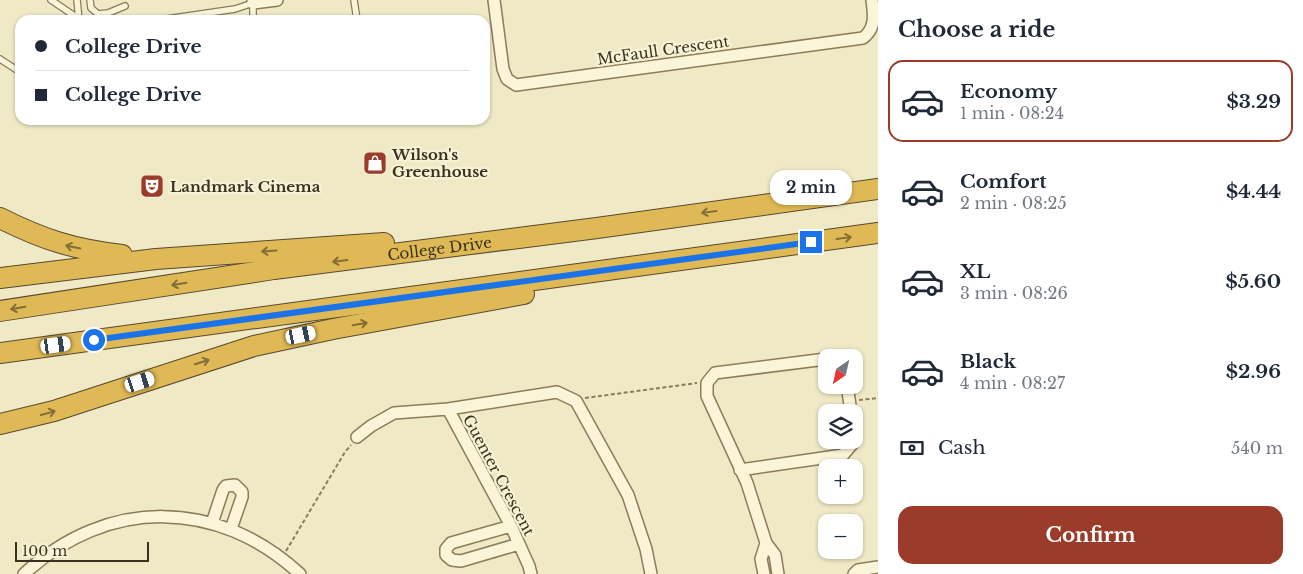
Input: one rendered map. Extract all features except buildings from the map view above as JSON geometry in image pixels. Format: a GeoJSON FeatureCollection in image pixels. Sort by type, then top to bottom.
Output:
{"type":"FeatureCollection","features":[{"type":"Feature","properties":{"kind":"highway","name":"College Drive"},"geometry":{"type":"LineString","coordinates":[[0,310],[274,270],[878,189]]}},
{"type":"Feature","properties":{"kind":"highway"},"geometry":{"type":"LineString","coordinates":[[0,218],[42,238],[66,246],[156,259]]}},
{"type":"Feature","properties":{"kind":"highway"},"geometry":{"type":"LineString","coordinates":[[0,278],[156,259],[596,228]]}},
{"type":"Feature","properties":{"kind":"highway"},"geometry":{"type":"LineString","coordinates":[[0,353],[878,233]]}},
{"type":"Feature","properties":{"kind":"highway"},"geometry":{"type":"LineString","coordinates":[[0,424],[54,411],[254,346],[333,329],[811,242]]}},
{"type":"Feature","properties":{"kind":"street"},"geometry":{"type":"LineString","coordinates":[[253,1],[277,0]]}},
{"type":"Feature","properties":{"kind":"street","name":"McFaull Crescent"},"geometry":{"type":"LineString","coordinates":[[494,0],[503,68],[506,79],[516,85],[863,38],[868,34],[874,21],[872,0]]}},
{"type":"Feature","properties":{"kind":"street"},"geometry":{"type":"LineString","coordinates":[[778,574],[775,555],[766,543],[747,483],[707,396],[707,383],[715,373],[818,360]]}},
{"type":"Feature","properties":{"kind":"street","name":"Guenter Crescent"},"geometry":{"type":"LineString","coordinates":[[531,574],[511,526],[448,410],[557,392],[576,401],[628,495],[646,549],[651,574]]}},
{"type":"Feature","properties":{"kind":"street"},"geometry":{"type":"LineString","coordinates":[[358,437],[371,426],[394,414],[448,410]]}},
{"type":"Feature","properties":{"kind":"street"},"geometry":{"type":"LineString","coordinates":[[740,470],[843,455],[848,449]]}},
{"type":"Feature","properties":{"kind":"street"},"geometry":{"type":"LineString","coordinates":[[212,523],[223,490],[226,486],[235,485],[242,492],[242,497],[231,529]]}},
{"type":"Feature","properties":{"kind":"street"},"geometry":{"type":"LineString","coordinates":[[24,574],[57,548],[100,526],[148,518],[175,518],[212,523],[243,534],[274,552],[300,574]]}},
{"type":"Feature","properties":{"kind":"street"},"geometry":{"type":"LineString","coordinates":[[511,526],[451,543],[446,549],[446,555],[452,560],[461,561],[519,544]]}},
{"type":"Feature","properties":{"kind":"street"},"geometry":{"type":"LineString","coordinates":[[764,574],[761,559],[766,543]]}},
{"type":"Feature","properties":{"kind":"street"},"geometry":{"type":"LineString","coordinates":[[854,574],[858,570],[878,567]]}},
{"type":"Feature","properties":{"kind":"lane"},"geometry":{"type":"LineString","coordinates":[[51,0],[72,15]]}},
{"type":"Feature","properties":{"kind":"lane"},"geometry":{"type":"LineString","coordinates":[[77,0],[78,15]]}},
{"type":"Feature","properties":{"kind":"lane"},"geometry":{"type":"LineString","coordinates":[[90,0],[91,8],[98,14],[108,13],[126,6]]}},
{"type":"Feature","properties":{"kind":"lane"},"geometry":{"type":"LineString","coordinates":[[354,0],[356,15]]}},
{"type":"Feature","properties":{"kind":"lane"},"geometry":{"type":"LineString","coordinates":[[194,15],[235,9],[253,1],[253,15]]}},
{"type":"Feature","properties":{"kind":"lane"},"geometry":{"type":"LineString","coordinates":[[0,59],[15,69]]}},
{"type":"Feature","properties":{"kind":"path"},"geometry":{"type":"LineString","coordinates":[[586,398],[693,383]]}},
{"type":"Feature","properties":{"kind":"path"},"geometry":{"type":"LineString","coordinates":[[857,401],[878,398]]}},
{"type":"Feature","properties":{"kind":"path"},"geometry":{"type":"LineString","coordinates":[[285,551],[345,452]]}},
{"type":"Feature","properties":{"kind":"place","name":"Wilson's Greenhouse"},"geometry":{"type":"Point","coordinates":[375,163]}},
{"type":"Feature","properties":{"kind":"place","name":"Landmark Cinema"},"geometry":{"type":"Point","coordinates":[152,186]}},
{"type":"Feature","properties":{"kind":"route"},"geometry":{"type":"LineString","coordinates":[[94,340],[811,242]]}}]}
